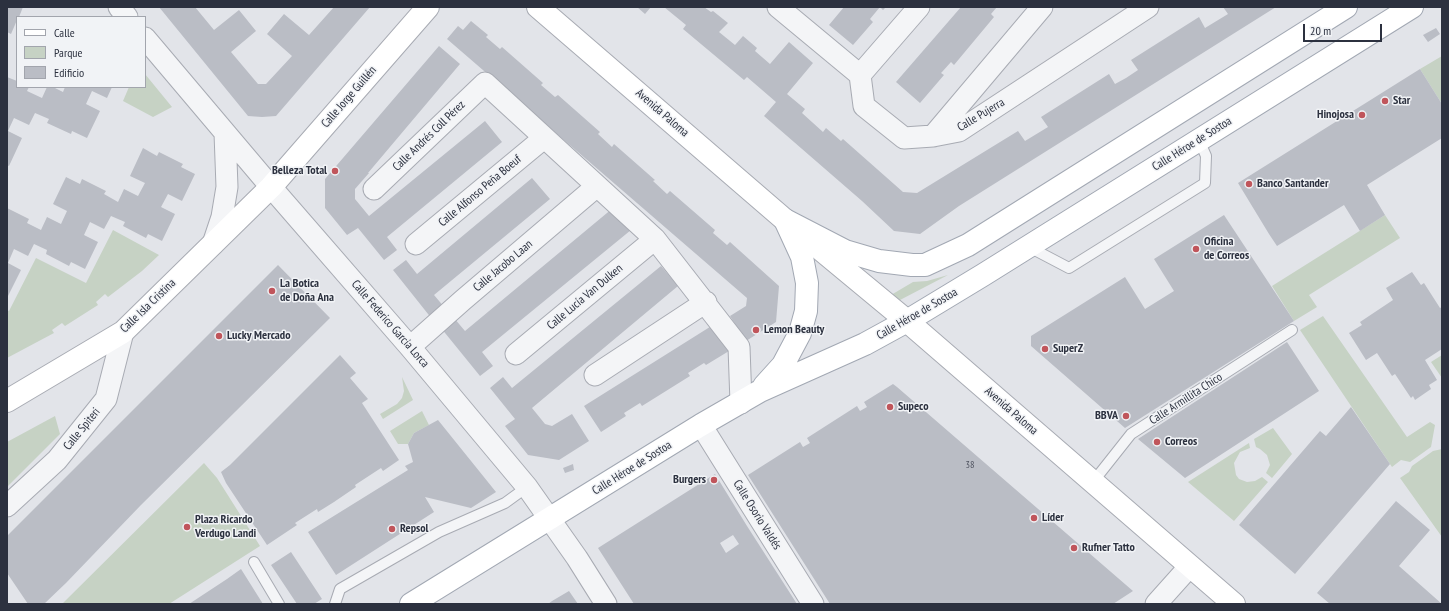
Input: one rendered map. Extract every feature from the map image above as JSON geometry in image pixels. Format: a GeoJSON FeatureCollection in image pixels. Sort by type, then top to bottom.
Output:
{"type":"FeatureCollection","features":[{"type":"Feature","properties":{"kind":"main road","name":"Calle Jorge Guillén"},"geometry":{"type":"LineString","coordinates":[[271,187],[428,7]]}},
{"type":"Feature","properties":{"kind":"main road","name":"Avenida Paloma"},"geometry":{"type":"LineString","coordinates":[[538,7],[785,220],[907,321],[1234,604]]}},
{"type":"Feature","properties":{"kind":"main road","name":"Avenida Paloma"},"geometry":{"type":"LineString","coordinates":[[785,220],[845,251],[879,261],[926,265],[968,245],[1346,7]]}},
{"type":"Feature","properties":{"kind":"main road","name":"Calle Héroe de Sostoa"},"geometry":{"type":"LineString","coordinates":[[411,604],[701,425],[760,391],[865,344],[907,321],[1029,247],[1412,7]]}},
{"type":"Feature","properties":{"kind":"main road","name":"Calle Isla Cristina"},"geometry":{"type":"LineString","coordinates":[[7,401],[123,332],[271,187]]}},
{"type":"Feature","properties":{"kind":"main road","name":"Avenida Paloma"},"geometry":{"type":"LineString","coordinates":[[760,391],[783,365],[800,333],[806,311],[807,283],[802,257],[785,220]]}},
{"type":"Feature","properties":{"kind":"street"},"geometry":{"type":"LineString","coordinates":[[119,7],[126,16]]}},
{"type":"Feature","properties":{"kind":"street"},"geometry":{"type":"LineString","coordinates":[[778,7],[800,14],[860,75],[919,7]]}},
{"type":"Feature","properties":{"kind":"street"},"geometry":{"type":"LineString","coordinates":[[933,136],[1042,7]]}},
{"type":"Feature","properties":{"kind":"street","name":"Calle Pujerra"},"geometry":{"type":"LineString","coordinates":[[860,75],[864,106],[904,138],[933,136],[959,131],[1148,7]]}},
{"type":"Feature","properties":{"kind":"street","name":"Calle Federico García Lorca"},"geometry":{"type":"LineString","coordinates":[[146,39],[271,187],[410,347],[527,487],[577,558],[606,604]]}},
{"type":"Feature","properties":{"kind":"street","name":"Calle Andrés Coll Pérez"},"geometry":{"type":"LineString","coordinates":[[374,189],[485,84],[544,138]]}},
{"type":"Feature","properties":{"kind":"street"},"geometry":{"type":"LineString","coordinates":[[213,244],[222,217],[227,187],[225,133]]}},
{"type":"Feature","properties":{"kind":"street"},"geometry":{"type":"LineString","coordinates":[[544,138],[655,239],[706,302],[739,347],[741,403]]}},
{"type":"Feature","properties":{"kind":"street","name":"Calle Alfonso Peña Boeuf"},"geometry":{"type":"LineString","coordinates":[[416,244],[544,138]]}},
{"type":"Feature","properties":{"kind":"street","name":"Calle Jacobo Laan"},"geometry":{"type":"LineString","coordinates":[[410,347],[597,186]]}},
{"type":"Feature","properties":{"kind":"street","name":"Calle Lucía Van Dulken"},"geometry":{"type":"LineString","coordinates":[[516,354],[655,239]]}},
{"type":"Feature","properties":{"kind":"street"},"geometry":{"type":"LineString","coordinates":[[595,375],[706,302]]}},
{"type":"Feature","properties":{"kind":"street","name":"Calle Spiteri"},"geometry":{"type":"LineString","coordinates":[[7,506],[57,460],[106,399],[123,332]]}},
{"type":"Feature","properties":{"kind":"street","name":"Calle Osorio Valdés"},"geometry":{"type":"LineString","coordinates":[[701,425],[813,604]]}},
{"type":"Feature","properties":{"kind":"street"},"geometry":{"type":"LineString","coordinates":[[1156,604],[1190,566]]}},
{"type":"Feature","properties":{"kind":"lane"},"geometry":{"type":"LineString","coordinates":[[1029,247],[1069,268],[1205,183],[1206,156],[1199,140]]}},
{"type":"Feature","properties":{"kind":"lane","name":"Calle Armillita Chico"},"geometry":{"type":"LineString","coordinates":[[1093,482],[1131,434],[1292,330]]}},
{"type":"Feature","properties":{"kind":"lane"},"geometry":{"type":"LineString","coordinates":[[335,604],[340,589],[438,532],[505,504],[527,487]]}},
{"type":"Feature","properties":{"kind":"lane"},"geometry":{"type":"LineString","coordinates":[[254,562],[279,604]]}},
{"type":"Feature","properties":{"kind":"green space"},"geometry":{"type":"Polygon","coordinates":[[[1442,56],[1442,104],[1420,69],[1442,56]]]}},
{"type":"Feature","properties":{"kind":"green space"},"geometry":{"type":"Polygon","coordinates":[[[146,75],[172,107],[153,117],[123,101],[129,88],[146,88],[146,75]]]}},
{"type":"Feature","properties":{"kind":"green space"},"geometry":{"type":"Polygon","coordinates":[[[1385,215],[1400,238],[1309,295],[1317,307],[1294,321],[1272,286],[1385,215]]]}},
{"type":"Feature","properties":{"kind":"green space"},"geometry":{"type":"Polygon","coordinates":[[[113,230],[159,255],[142,271],[108,297],[105,294],[96,302],[98,305],[65,326],[62,323],[52,330],[54,333],[7,358],[7,310],[9,311],[36,258],[86,283],[113,230]]]}},
{"type":"Feature","properties":{"kind":"green space"},"geometry":{"type":"Polygon","coordinates":[[[948,275],[900,300],[891,295],[913,282],[927,281],[948,275]]]}},
{"type":"Feature","properties":{"kind":"green space"},"geometry":{"type":"Polygon","coordinates":[[[1323,316],[1407,437],[1430,422],[1435,425],[1431,447],[1410,462],[1401,460],[1392,467],[1300,330],[1323,316]]]}},
{"type":"Feature","properties":{"kind":"green space"},"geometry":{"type":"Polygon","coordinates":[[[1442,355],[1442,378],[1431,362],[1442,355]]]}},
{"type":"Feature","properties":{"kind":"green space"},"geometry":{"type":"Polygon","coordinates":[[[402,377],[413,400],[383,419],[380,414],[397,404],[402,398],[404,391],[402,377]]]}},
{"type":"Feature","properties":{"kind":"green space"},"geometry":{"type":"Polygon","coordinates":[[[422,411],[429,425],[414,433],[408,444],[398,444],[390,431],[422,411]]]}},
{"type":"Feature","properties":{"kind":"green space"},"geometry":{"type":"Polygon","coordinates":[[[55,416],[60,434],[7,487],[7,442],[55,416]]]}},
{"type":"Feature","properties":{"kind":"green space"},"geometry":{"type":"Polygon","coordinates":[[[1273,428],[1292,454],[1272,478],[1266,473],[1270,465],[1267,455],[1256,447],[1254,439],[1273,428]]]}},
{"type":"Feature","properties":{"kind":"green space"},"geometry":{"type":"Polygon","coordinates":[[[1249,443],[1250,448],[1240,452],[1234,463],[1236,475],[1239,479],[1247,482],[1255,481],[1262,477],[1268,482],[1234,521],[1188,482],[1249,443]]]}},
{"type":"Feature","properties":{"kind":"green space"},"geometry":{"type":"Polygon","coordinates":[[[1442,449],[1442,537],[1400,478],[1409,472],[1412,466],[1433,451],[1442,449]]]}},
{"type":"Feature","properties":{"kind":"green space","name":"Plaza Ricardo Verdugo Landi"},"geometry":{"type":"Polygon","coordinates":[[[204,463],[217,478],[260,546],[169,604],[62,604],[204,463]]]}},
{"type":"Feature","properties":{"kind":"building"},"geometry":{"type":"Polygon","coordinates":[[[7,7],[23,7],[19,16],[16,16],[16,22],[11,34],[7,32],[7,7]]]}},
{"type":"Feature","properties":{"kind":"building"},"geometry":{"type":"Polygon","coordinates":[[[159,7],[195,7],[214,30],[239,10],[256,31],[231,52],[258,84],[266,84],[292,56],[267,34],[284,14],[309,35],[334,7],[370,7],[276,116],[262,117],[248,116],[159,7]]]}},
{"type":"Feature","properties":{"kind":"building"},"geometry":{"type":"Polygon","coordinates":[[[637,7],[651,7],[645,14],[637,7]]]}},
{"type":"Feature","properties":{"kind":"building"},"geometry":{"type":"Polygon","coordinates":[[[664,7],[704,7],[711,12],[713,11],[728,23],[719,32],[735,45],[743,36],[757,48],[755,51],[770,64],[789,42],[813,63],[787,94],[805,109],[802,113],[823,132],[826,128],[841,141],[843,139],[903,192],[917,193],[1018,131],[1025,141],[1048,127],[1041,117],[1109,74],[1115,84],[1126,78],[1138,70],[1131,60],[1199,17],[1205,28],[1228,14],[1223,7],[1276,7],[959,206],[920,234],[894,231],[862,201],[764,116],[776,102],[747,77],[744,80],[683,29],[686,25],[664,7]]]}},
{"type":"Feature","properties":{"kind":"building"},"geometry":{"type":"Polygon","coordinates":[[[844,7],[880,7],[870,19],[873,22],[853,45],[829,25],[844,7]]]}},
{"type":"Feature","properties":{"kind":"building"},"geometry":{"type":"Polygon","coordinates":[[[961,7],[997,7],[991,14],[994,17],[954,65],[951,62],[941,73],[944,75],[920,103],[896,82],[961,7]]]}},
{"type":"Feature","properties":{"kind":"building"},"geometry":{"type":"Polygon","coordinates":[[[471,21],[488,35],[486,37],[500,49],[502,47],[543,83],[541,85],[555,97],[558,95],[600,132],[598,134],[612,147],[614,144],[655,180],[653,181],[667,194],[670,191],[715,230],[713,233],[727,245],[730,242],[779,286],[776,322],[746,341],[730,316],[746,306],[747,298],[447,39],[458,26],[463,30],[471,21]]]}},
{"type":"Feature","properties":{"kind":"building"},"geometry":{"type":"Polygon","coordinates":[[[1436,28],[1440,34],[1428,42],[1423,35],[1436,28]]]}},
{"type":"Feature","properties":{"kind":"building"},"geometry":{"type":"Polygon","coordinates":[[[439,46],[460,64],[355,189],[355,199],[369,216],[485,121],[502,142],[387,237],[397,250],[384,260],[358,228],[347,235],[325,208],[325,179],[439,46]]]}},
{"type":"Feature","properties":{"kind":"building"},"geometry":{"type":"Polygon","coordinates":[[[1420,69],[1442,104],[1442,138],[1367,185],[1385,215],[1360,231],[1344,205],[1277,246],[1238,183],[1420,69]]]}},
{"type":"Feature","properties":{"kind":"building"},"geometry":{"type":"Polygon","coordinates":[[[7,77],[16,81],[16,88],[28,88],[27,91],[42,98],[47,88],[55,88],[63,92],[65,88],[112,88],[107,98],[92,91],[86,104],[100,111],[87,138],[72,131],[71,134],[47,123],[49,119],[35,113],[29,125],[14,118],[8,131],[22,138],[9,166],[7,165],[7,77]]]}},
{"type":"Feature","properties":{"kind":"building"},"geometry":{"type":"Polygon","coordinates":[[[143,148],[157,156],[159,152],[183,164],[181,167],[195,174],[182,201],[168,194],[161,207],[175,214],[162,241],[148,234],[146,238],[123,226],[125,222],[111,216],[104,229],[90,222],[84,235],[98,242],[85,269],[71,262],[69,266],[46,254],[47,250],[34,244],[28,256],[14,249],[8,263],[21,270],[7,298],[7,208],[29,219],[27,223],[41,230],[47,217],[61,224],[67,211],[53,204],[66,177],[80,184],[82,179],[106,191],[104,194],[118,202],[124,189],[138,196],[145,183],[130,176],[143,148]]]}},
{"type":"Feature","properties":{"kind":"building"},"geometry":{"type":"Polygon","coordinates":[[[532,178],[550,199],[434,295],[445,308],[432,319],[393,270],[406,260],[417,274],[532,178]]]}},
{"type":"Feature","properties":{"kind":"building"},"geometry":{"type":"Polygon","coordinates":[[[613,208],[631,230],[482,352],[493,366],[480,376],[441,328],[454,318],[465,331],[613,208]]]}},
{"type":"Feature","properties":{"kind":"building"},"geometry":{"type":"Polygon","coordinates":[[[1224,215],[1294,321],[1125,428],[1031,346],[1031,336],[1125,277],[1145,309],[1174,291],[1154,259],[1224,215]]]}},
{"type":"Feature","properties":{"kind":"building"},"geometry":{"type":"Polygon","coordinates":[[[278,265],[330,318],[141,505],[44,604],[28,604],[7,573],[7,536],[278,265]]]}},
{"type":"Feature","properties":{"kind":"building"},"geometry":{"type":"Polygon","coordinates":[[[661,266],[678,286],[532,408],[545,424],[552,426],[572,414],[589,441],[559,460],[528,455],[505,426],[515,419],[490,388],[503,377],[512,388],[661,266]]]}},
{"type":"Feature","properties":{"kind":"building"},"geometry":{"type":"Polygon","coordinates":[[[1412,272],[1421,285],[1424,283],[1440,308],[1442,307],[1442,349],[1425,360],[1437,380],[1429,385],[1431,389],[1415,400],[1413,396],[1411,398],[1395,374],[1392,376],[1377,353],[1366,360],[1349,333],[1362,325],[1360,322],[1393,300],[1386,288],[1412,272]]]}},
{"type":"Feature","properties":{"kind":"building"},"geometry":{"type":"Polygon","coordinates":[[[713,325],[729,351],[706,365],[704,363],[688,373],[690,376],[642,406],[640,403],[624,413],[626,416],[601,432],[584,406],[713,325]]]}},
{"type":"Feature","properties":{"kind":"building"},"geometry":{"type":"Polygon","coordinates":[[[1287,342],[1319,391],[1185,478],[1138,439],[1287,342]]]}},
{"type":"Feature","properties":{"kind":"building"},"geometry":{"type":"Polygon","coordinates":[[[340,355],[356,373],[350,378],[368,399],[362,403],[399,460],[383,471],[381,468],[355,485],[356,487],[318,512],[317,509],[295,523],[297,525],[267,545],[226,483],[221,472],[230,465],[340,355]]]}},
{"type":"Feature","properties":{"kind":"building"},"geometry":{"type":"Polygon","coordinates":[[[893,384],[1133,591],[1113,604],[830,604],[748,475],[800,442],[803,447],[810,443],[807,438],[857,406],[860,411],[867,407],[864,402],[893,384]]]}},
{"type":"Feature","properties":{"kind":"building"},"geometry":{"type":"Polygon","coordinates":[[[1351,407],[1390,464],[1295,574],[1239,525],[1320,431],[1326,436],[1351,407]]]}},
{"type":"Feature","properties":{"kind":"building"},"geometry":{"type":"Polygon","coordinates":[[[438,420],[496,492],[471,508],[425,497],[434,512],[336,575],[308,532],[408,470],[405,466],[413,462],[408,444],[414,433],[438,420]]]}},
{"type":"Feature","properties":{"kind":"building"},"geometry":{"type":"Polygon","coordinates":[[[573,464],[574,470],[565,473],[563,468],[573,464]]]}},
{"type":"Feature","properties":{"kind":"building"},"geometry":{"type":"Polygon","coordinates":[[[715,474],[797,604],[634,604],[598,548],[715,474]],[[733,535],[720,543],[726,553],[739,544],[733,535]]]}},
{"type":"Feature","properties":{"kind":"building"},"geometry":{"type":"Polygon","coordinates":[[[1396,501],[1430,530],[1399,566],[1442,604],[1330,604],[1317,593],[1396,501]]]}},
{"type":"Feature","properties":{"kind":"building"},"geometry":{"type":"Polygon","coordinates":[[[291,552],[322,599],[314,604],[297,604],[271,565],[291,552]]]}},
{"type":"Feature","properties":{"kind":"building"},"geometry":{"type":"Polygon","coordinates":[[[241,569],[263,604],[189,604],[227,579],[241,569]]]}},
{"type":"Feature","properties":{"kind":"building"},"geometry":{"type":"Polygon","coordinates":[[[569,591],[578,604],[548,604],[552,601],[569,591]]]}},
{"type":"Feature","properties":{"kind":"place","name":"Star"},"geometry":{"type":"Point","coordinates":[1385,101]}},
{"type":"Feature","properties":{"kind":"place","name":"Hinojosa"},"geometry":{"type":"Point","coordinates":[1362,115]}},
{"type":"Feature","properties":{"kind":"place","name":"Belleza Total"},"geometry":{"type":"Point","coordinates":[335,171]}},
{"type":"Feature","properties":{"kind":"place","name":"Banco Santander"},"geometry":{"type":"Point","coordinates":[1249,184]}},
{"type":"Feature","properties":{"kind":"place","name":"Oficina de Correos"},"geometry":{"type":"Point","coordinates":[1196,249]}},
{"type":"Feature","properties":{"kind":"place","name":"La Botica de Doña Ana"},"geometry":{"type":"Point","coordinates":[272,291]}},
{"type":"Feature","properties":{"kind":"place","name":"Lemon Beauty"},"geometry":{"type":"Point","coordinates":[756,330]}},
{"type":"Feature","properties":{"kind":"place","name":"Lucky Mercado"},"geometry":{"type":"Point","coordinates":[219,336]}},
{"type":"Feature","properties":{"kind":"place","name":"SuperZ"},"geometry":{"type":"Point","coordinates":[1045,349]}},
{"type":"Feature","properties":{"kind":"place","name":"Supeco"},"geometry":{"type":"Point","coordinates":[890,407]}},
{"type":"Feature","properties":{"kind":"place","name":"BBVA"},"geometry":{"type":"Point","coordinates":[1126,416]}},
{"type":"Feature","properties":{"kind":"place","name":"Correos"},"geometry":{"type":"Point","coordinates":[1157,442]}},
{"type":"Feature","properties":{"kind":"place","name":"Burgers"},"geometry":{"type":"Point","coordinates":[714,480]}},
{"type":"Feature","properties":{"kind":"place","name":"Líder"},"geometry":{"type":"Point","coordinates":[1034,518]}},
{"type":"Feature","properties":{"kind":"place","name":"Plaza Ricardo Verdugo Landi"},"geometry":{"type":"Point","coordinates":[187,527]}},
{"type":"Feature","properties":{"kind":"place","name":"Repsol"},"geometry":{"type":"Point","coordinates":[392,529]}},
{"type":"Feature","properties":{"kind":"place","name":"Rufner Tatto"},"geometry":{"type":"Point","coordinates":[1074,548]}}]}
